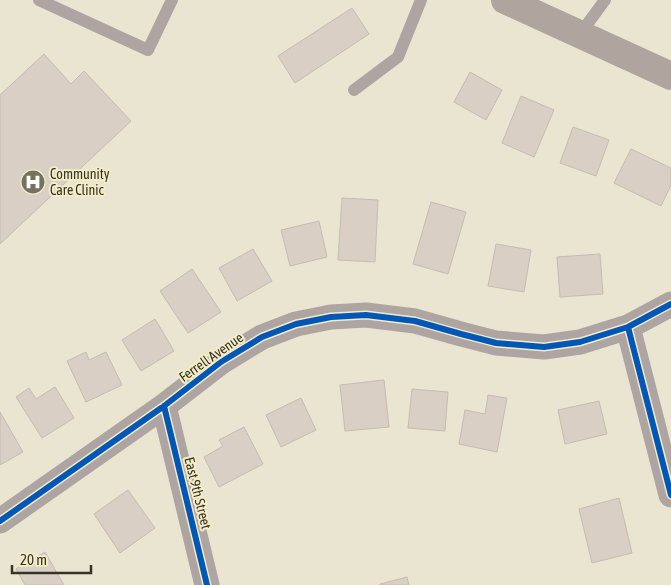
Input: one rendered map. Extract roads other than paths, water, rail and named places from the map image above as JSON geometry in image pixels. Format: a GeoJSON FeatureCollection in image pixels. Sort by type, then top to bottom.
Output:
{"type":"FeatureCollection","features":[{"type":"Feature","properties":{"kind":"main road"},"geometry":{"type":"LineString","coordinates":[[506,0],[536,6],[580,34],[671,76]]}},
{"type":"Feature","properties":{"kind":"street","name":"Ferrell Avenue"},"geometry":{"type":"LineString","coordinates":[[0,521],[164,406],[221,362],[262,337],[296,324],[331,317],[366,315],[415,321],[496,343],[544,346],[580,342],[628,327],[671,304]]}},
{"type":"Feature","properties":{"kind":"street"},"geometry":{"type":"LineString","coordinates":[[628,327],[671,495]]}},
{"type":"Feature","properties":{"kind":"street","name":"East 9th Street"},"geometry":{"type":"LineString","coordinates":[[164,406],[207,585]]}},
{"type":"Feature","properties":{"kind":"lane"},"geometry":{"type":"LineString","coordinates":[[39,0],[148,50],[172,0]]}},
{"type":"Feature","properties":{"kind":"lane"},"geometry":{"type":"LineString","coordinates":[[354,90],[398,57],[421,0]]}},
{"type":"Feature","properties":{"kind":"lane"},"geometry":{"type":"LineString","coordinates":[[580,34],[605,0]]}},
{"type":"Feature","properties":{"kind":"place","name":"Community Care Clinic"},"geometry":{"type":"Point","coordinates":[33,182]}}]}
